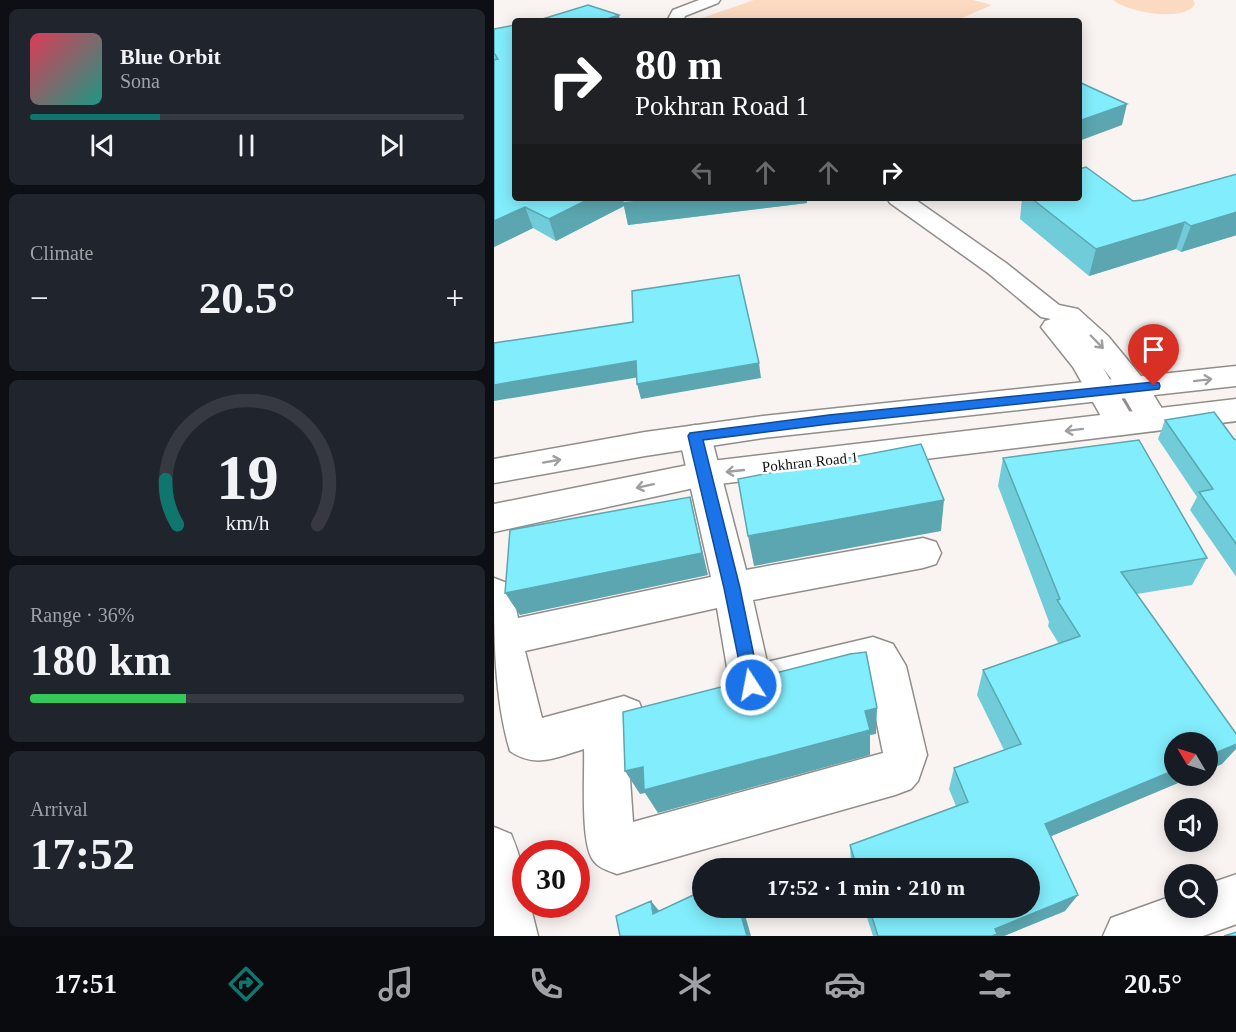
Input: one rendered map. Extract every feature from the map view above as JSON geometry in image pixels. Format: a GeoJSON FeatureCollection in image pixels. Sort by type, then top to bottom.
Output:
{"type":"FeatureCollection","features":[{"type":"Feature","properties":{"kind":"street"},"geometry":{"type":"LineString","coordinates":[[660,11],[690,0]]}},
{"type":"Feature","properties":{"kind":"street"},"geometry":{"type":"LineString","coordinates":[[677,18],[678,13],[713,0]]}},
{"type":"Feature","properties":{"kind":"street"},"geometry":{"type":"LineString","coordinates":[[902,201],[997,268],[1050,311],[1068,315],[1098,342],[1134,388],[1153,420]]}},
{"type":"Feature","properties":{"kind":"street"},"geometry":{"type":"LineString","coordinates":[[1050,311],[1048,320],[1074,346],[1104,392],[1121,424]]}},
{"type":"Feature","properties":{"kind":"street"},"geometry":{"type":"LineString","coordinates":[[494,471],[695,436],[829,419],[1104,392],[1236,376]]}},
{"type":"Feature","properties":{"kind":"street","name":"Pokhran Road 1"},"geometry":{"type":"LineString","coordinates":[[494,518],[703,474],[1153,420],[1226,420]]}},
{"type":"Feature","properties":{"kind":"street"},"geometry":{"type":"LineString","coordinates":[[605,722],[610,844],[617,850],[895,773],[902,765],[905,755],[886,666],[879,657],[873,655],[735,689],[732,588],[695,436]]}},
{"type":"Feature","properties":{"kind":"street"},"geometry":{"type":"LineString","coordinates":[[502,639],[732,588],[923,554]]}},
{"type":"Feature","properties":{"kind":"street"},"geometry":{"type":"LineString","coordinates":[[494,594],[502,639],[526,736],[531,740],[542,740],[661,708]]}},
{"type":"Feature","properties":{"kind":"street"},"geometry":{"type":"LineString","coordinates":[[494,851],[512,936]]}},
{"type":"Feature","properties":{"kind":"street"},"geometry":{"type":"LineString","coordinates":[[1129,936],[1236,899]]}},
{"type":"Feature","properties":{"kind":"shaded area"},"geometry":{"type":"Polygon","coordinates":[[[754,0],[973,0],[992,5],[962,18],[702,18],[754,0]]]}},
{"type":"Feature","properties":{"kind":"shaded area"},"geometry":{"type":"Polygon","coordinates":[[[1113,0],[1193,0],[1195,4],[1189,10],[1180,13],[1155,14],[1130,8],[1113,0]]]}},
{"type":"Feature","properties":{"kind":"building"},"geometry":{"type":"Polygon","coordinates":[[[588,5],[619,15],[610,18],[546,18],[588,5]]]}},
{"type":"Feature","properties":{"kind":"building"},"geometry":{"type":"Polygon","coordinates":[[[512,26],[512,201],[585,201],[549,219],[525,207],[494,221],[494,60],[498,59],[494,53],[494,29],[512,26]]]}},
{"type":"Feature","properties":{"kind":"building"},"geometry":{"type":"Polygon","coordinates":[[[1082,83],[1127,104],[1082,120],[1082,83]]]}},
{"type":"Feature","properties":{"kind":"building"},"geometry":{"type":"Polygon","coordinates":[[[1086,167],[1133,201],[1237,174],[1237,212],[1191,226],[1185,222],[1096,249],[1035,201],[1082,201],[1082,168],[1086,167]]]}},
{"type":"Feature","properties":{"kind":"building"},"geometry":{"type":"Polygon","coordinates":[[[739,275],[759,363],[637,384],[636,361],[494,385],[494,343],[633,322],[632,291],[739,275]]]}},
{"type":"Feature","properties":{"kind":"building"},"geometry":{"type":"Polygon","coordinates":[[[1214,412],[1237,440],[1237,545],[1199,492],[1213,489],[1165,420],[1214,412]]]}},
{"type":"Feature","properties":{"kind":"building"},"geometry":{"type":"Polygon","coordinates":[[[1139,440],[1207,558],[1121,572],[1237,735],[1237,744],[1218,752],[1218,732],[1164,732],[1164,775],[1045,824],[1078,895],[1040,911],[1040,858],[854,858],[850,845],[968,802],[954,768],[1021,744],[983,670],[1080,636],[1057,600],[1060,599],[1003,458],[1139,440]]]}},
{"type":"Feature","properties":{"kind":"building"},"geometry":{"type":"Polygon","coordinates":[[[921,444],[944,500],[748,536],[738,479],[921,444]]]}},
{"type":"Feature","properties":{"kind":"building"},"geometry":{"type":"Polygon","coordinates":[[[690,497],[702,553],[505,593],[510,530],[690,497]]]}},
{"type":"Feature","properties":{"kind":"building"},"geometry":{"type":"Polygon","coordinates":[[[866,652],[877,708],[865,711],[870,730],[644,790],[643,767],[625,771],[623,712],[850,654],[866,652]]]}},
{"type":"Feature","properties":{"kind":"building"},"geometry":{"type":"Polygon","coordinates":[[[692,896],[692,918],[742,918],[747,936],[620,936],[616,916],[651,901],[653,914],[692,896]]]}},
{"type":"Feature","properties":{"kind":"building"},"geometry":{"type":"Polygon","coordinates":[[[872,918],[1022,918],[995,929],[997,934],[992,936],[878,936],[872,918]]]}},
{"type":"Feature","properties":{"kind":"building"},"geometry":{"type":"Polygon","coordinates":[[[1237,932],[1237,936],[1224,936],[1237,932]]]}},
{"type":"Feature","properties":{"kind":"route"},"geometry":{"type":"LineString","coordinates":[[751,685],[732,588],[695,436],[829,419],[1154,386]]}}]}
